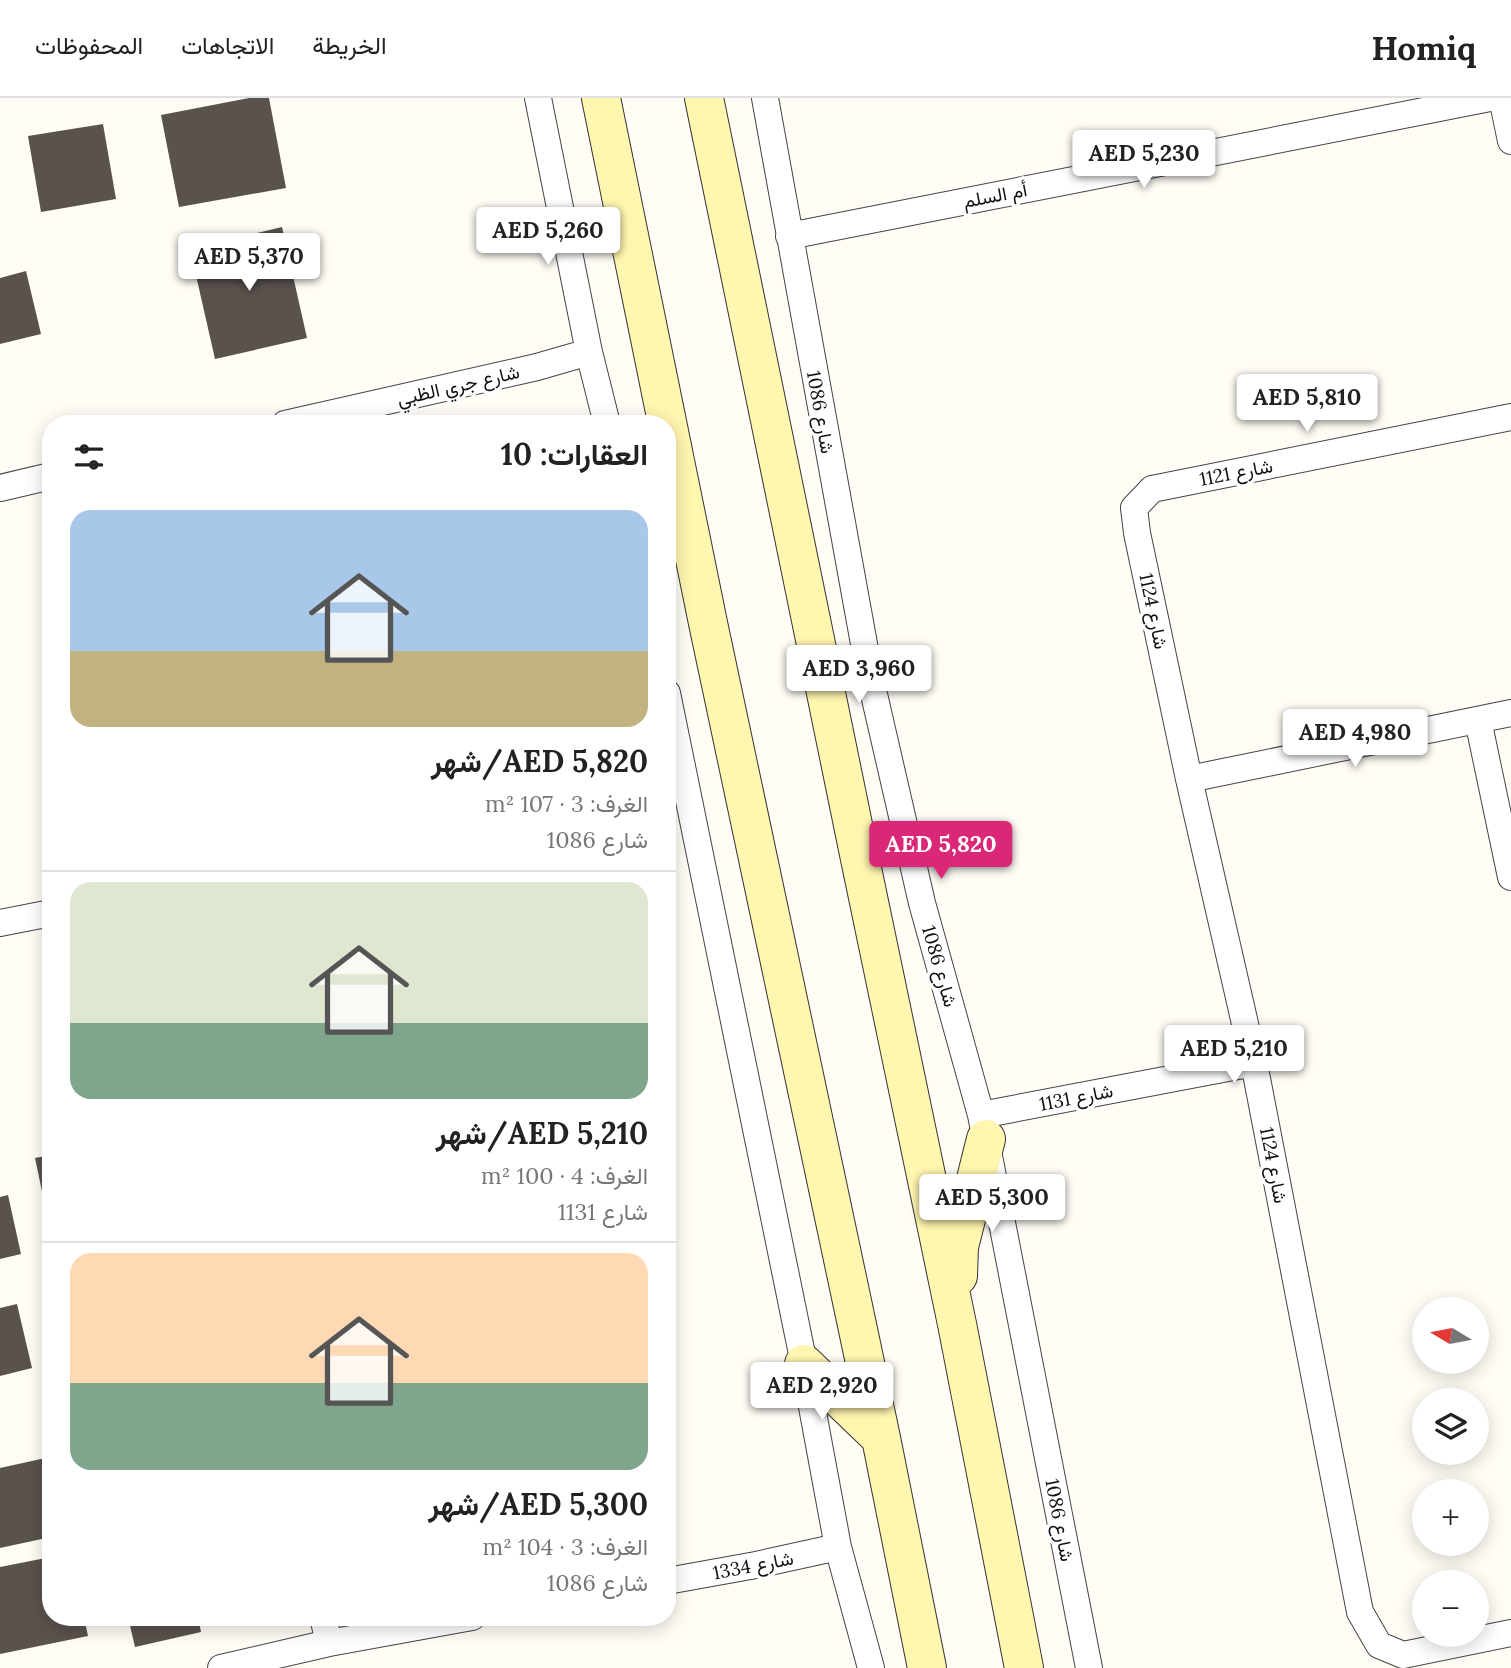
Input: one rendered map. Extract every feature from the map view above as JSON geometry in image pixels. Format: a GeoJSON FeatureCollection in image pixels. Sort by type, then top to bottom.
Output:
{"type":"FeatureCollection","features":[{"type":"Feature","properties":{"kind":"street"},"geometry":{"type":"LineString","coordinates":[[538,98],[589,352],[605,415]]}},
{"type":"Feature","properties":{"kind":"street"},"geometry":{"type":"LineString","coordinates":[[601,98],[666,415]]}},
{"type":"Feature","properties":{"kind":"street"},"geometry":{"type":"LineString","coordinates":[[704,98],[957,1324],[1024,1668]]}},
{"type":"Feature","properties":{"kind":"street","name":"شارع 1086"},"geometry":{"type":"LineString","coordinates":[[765,98],[870,677],[922,902],[984,1127],[1089,1668]]}},
{"type":"Feature","properties":{"kind":"street","name":"أم السلم"},"geometry":{"type":"LineString","coordinates":[[789,236],[1490,98]]}},
{"type":"Feature","properties":{"kind":"street"},"geometry":{"type":"LineString","coordinates":[[1502,98],[1511,141]]}},
{"type":"Feature","properties":{"kind":"street","name":"شارع جري الظبي"},"geometry":{"type":"LineString","coordinates":[[325,415],[537,367],[589,352]]}},
{"type":"Feature","properties":{"kind":"street","name":"شارع 1121"},"geometry":{"type":"LineString","coordinates":[[1135,508],[1152,489],[1511,417]]}},
{"type":"Feature","properties":{"kind":"street"},"geometry":{"type":"LineString","coordinates":[[676,466],[927,1668]]}},
{"type":"Feature","properties":{"kind":"street"},"geometry":{"type":"LineString","coordinates":[[0,488],[42,478]]}},
{"type":"Feature","properties":{"kind":"street","name":"شارع 1124"},"geometry":{"type":"LineString","coordinates":[[1135,508],[1189,779],[1254,1063],[1360,1612],[1379,1645],[1403,1655],[1511,1633]]}},
{"type":"Feature","properties":{"kind":"street"},"geometry":{"type":"LineString","coordinates":[[676,571],[708,623]]}},
{"type":"Feature","properties":{"kind":"street"},"geometry":{"type":"LineString","coordinates":[[1189,779],[1511,713]]}},
{"type":"Feature","properties":{"kind":"street"},"geometry":{"type":"LineString","coordinates":[[1478,719],[1511,877]]}},
{"type":"Feature","properties":{"kind":"street"},"geometry":{"type":"LineString","coordinates":[[676,737],[804,1363],[838,1547],[871,1668]]}},
{"type":"Feature","properties":{"kind":"street"},"geometry":{"type":"LineString","coordinates":[[0,923],[42,914]]}},
{"type":"Feature","properties":{"kind":"street","name":"شارع 1131"},"geometry":{"type":"LineString","coordinates":[[984,1127],[1254,1063]]}},
{"type":"Feature","properties":{"kind":"street"},"geometry":{"type":"LineString","coordinates":[[957,1324],[959,1247],[984,1127]]}},
{"type":"Feature","properties":{"kind":"street"},"geometry":{"type":"LineString","coordinates":[[804,1363],[881,1438]]}},
{"type":"Feature","properties":{"kind":"street","name":"شارع 1334"},"geometry":{"type":"LineString","coordinates":[[676,1579],[838,1547]]}},
{"type":"Feature","properties":{"kind":"street"},"geometry":{"type":"LineString","coordinates":[[325,1626],[328,1643]]}},
{"type":"Feature","properties":{"kind":"street"},"geometry":{"type":"LineString","coordinates":[[221,1668],[328,1643],[422,1626]]}},
{"type":"Feature","properties":{"kind":"building"},"geometry":{"type":"Polygon","coordinates":[[[249,98],[269,98],[286,188],[179,207],[161,115],[249,98]]]}},
{"type":"Feature","properties":{"kind":"building"},"geometry":{"type":"Polygon","coordinates":[[[103,124],[116,199],[41,212],[28,136],[103,124]]]}},
{"type":"Feature","properties":{"kind":"building"},"geometry":{"type":"Polygon","coordinates":[[[282,227],[307,338],[215,359],[190,249],[282,227]]]}},
{"type":"Feature","properties":{"kind":"building"},"geometry":{"type":"Polygon","coordinates":[[[26,271],[41,334],[0,344],[0,278],[26,271]]]}},
{"type":"Feature","properties":{"kind":"building"},"geometry":{"type":"Polygon","coordinates":[[[42,1157],[42,1191],[35,1158],[42,1157]]]}},
{"type":"Feature","properties":{"kind":"building"},"geometry":{"type":"Polygon","coordinates":[[[8,1195],[21,1254],[0,1259],[0,1197],[8,1195]]]}},
{"type":"Feature","properties":{"kind":"building"},"geometry":{"type":"Polygon","coordinates":[[[17,1304],[32,1368],[0,1376],[0,1308],[17,1304]]]}},
{"type":"Feature","properties":{"kind":"building"},"geometry":{"type":"Polygon","coordinates":[[[42,1459],[42,1539],[0,1548],[0,1468],[42,1459]]]}},
{"type":"Feature","properties":{"kind":"building"},"geometry":{"type":"Polygon","coordinates":[[[42,1559],[42,1626],[86,1626],[88,1636],[0,1654],[0,1567],[42,1559]]]}},
{"type":"Feature","properties":{"kind":"building"},"geometry":{"type":"Polygon","coordinates":[[[130,1626],[200,1626],[201,1632],[135,1647],[130,1626]]]}}]}
